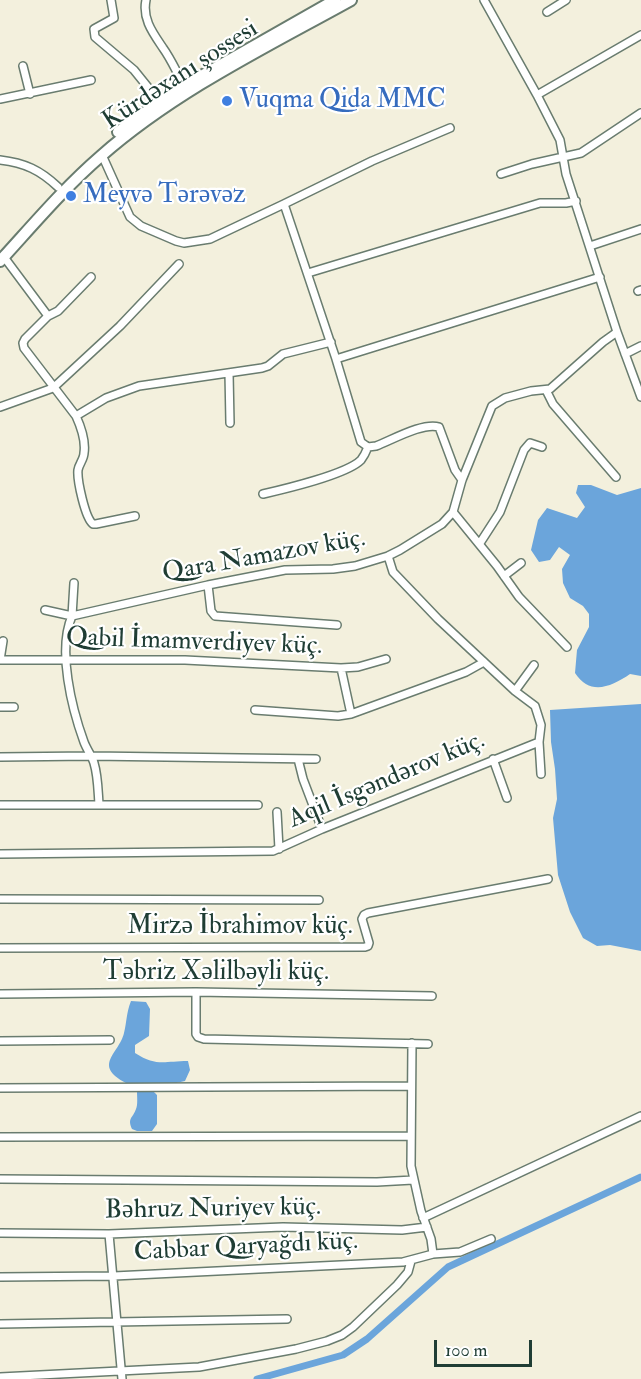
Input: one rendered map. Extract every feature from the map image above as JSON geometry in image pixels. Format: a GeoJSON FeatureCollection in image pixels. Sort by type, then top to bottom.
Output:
{"type":"FeatureCollection","features":[{"type":"Feature","properties":{"kind":"main road","name":"Kürdəxanı şossesi"},"geometry":{"type":"LineString","coordinates":[[1,256],[98,149],[159,101],[335,0]]}},
{"type":"Feature","properties":{"kind":"main road","name":"Kürdəxanı şossesi"},"geometry":{"type":"LineString","coordinates":[[60,190],[102,155],[177,99],[351,0]]}},
{"type":"Feature","properties":{"kind":"street"},"geometry":{"type":"LineString","coordinates":[[111,0],[114,18],[96,26],[95,37],[138,74],[159,101]]}},
{"type":"Feature","properties":{"kind":"street"},"geometry":{"type":"LineString","coordinates":[[146,0],[147,19],[152,34],[163,47],[184,86]]}},
{"type":"Feature","properties":{"kind":"street"},"geometry":{"type":"LineString","coordinates":[[484,0],[560,140],[566,174],[617,332],[641,397]]}},
{"type":"Feature","properties":{"kind":"street"},"geometry":{"type":"LineString","coordinates":[[547,12],[566,0]]}},
{"type":"Feature","properties":{"kind":"street"},"geometry":{"type":"LineString","coordinates":[[537,95],[641,35]]}},
{"type":"Feature","properties":{"kind":"street"},"geometry":{"type":"LineString","coordinates":[[23,66],[30,94]]}},
{"type":"Feature","properties":{"kind":"street"},"geometry":{"type":"LineString","coordinates":[[0,99],[91,81]]}},
{"type":"Feature","properties":{"kind":"street"},"geometry":{"type":"LineString","coordinates":[[501,174],[532,164],[581,153],[641,113]]}},
{"type":"Feature","properties":{"kind":"street"},"geometry":{"type":"LineString","coordinates":[[102,155],[130,217],[141,226],[184,243],[210,239],[372,161],[450,128]]}},
{"type":"Feature","properties":{"kind":"street"},"geometry":{"type":"LineString","coordinates":[[0,160],[37,169],[60,190]]}},
{"type":"Feature","properties":{"kind":"street"},"geometry":{"type":"LineString","coordinates":[[308,273],[540,203],[576,201]]}},
{"type":"Feature","properties":{"kind":"street"},"geometry":{"type":"LineString","coordinates":[[284,204],[331,342],[361,442],[368,447],[376,446],[423,427],[432,425],[439,427],[455,470],[462,480]]}},
{"type":"Feature","properties":{"kind":"street"},"geometry":{"type":"LineString","coordinates":[[590,246],[641,229]]}},
{"type":"Feature","properties":{"kind":"street"},"geometry":{"type":"LineString","coordinates":[[1,256],[48,316]]}},
{"type":"Feature","properties":{"kind":"street"},"geometry":{"type":"LineString","coordinates":[[0,406],[53,388],[120,326],[180,264]]}},
{"type":"Feature","properties":{"kind":"street"},"geometry":{"type":"LineString","coordinates":[[91,277],[58,311],[48,316],[23,343],[24,348],[81,425],[84,454],[78,476],[87,518],[96,524],[135,516]]}},
{"type":"Feature","properties":{"kind":"street"},"geometry":{"type":"LineString","coordinates":[[336,359],[600,277]]}},
{"type":"Feature","properties":{"kind":"street"},"geometry":{"type":"LineString","coordinates":[[567,647],[519,597],[480,543],[453,512],[462,480],[492,406],[505,398],[531,391],[546,390],[555,385],[617,332]]}},
{"type":"Feature","properties":{"kind":"street"},"geometry":{"type":"LineString","coordinates":[[75,416],[106,398],[139,387],[262,368],[284,354],[331,342]]}},
{"type":"Feature","properties":{"kind":"street"},"geometry":{"type":"LineString","coordinates":[[626,354],[641,346]]}},
{"type":"Feature","properties":{"kind":"street"},"geometry":{"type":"LineString","coordinates":[[229,373],[230,423]]}},
{"type":"Feature","properties":{"kind":"street"},"geometry":{"type":"LineString","coordinates":[[546,390],[553,404],[616,477]]}},
{"type":"Feature","properties":{"kind":"street"},"geometry":{"type":"LineString","coordinates":[[480,543],[500,512],[524,450],[530,443],[542,447]]}},
{"type":"Feature","properties":{"kind":"street"},"geometry":{"type":"LineString","coordinates":[[263,494],[307,483],[350,466],[361,460],[368,447]]}},
{"type":"Feature","properties":{"kind":"street","name":"Qara Namazov küç."},"geometry":{"type":"LineString","coordinates":[[72,616],[285,570],[355,566],[388,556],[423,537],[442,524],[453,512]]}},
{"type":"Feature","properties":{"kind":"street"},"geometry":{"type":"LineString","coordinates":[[388,556],[390,566],[401,581],[438,620],[537,709],[541,725],[539,742],[541,774]]}},
{"type":"Feature","properties":{"kind":"street"},"geometry":{"type":"LineString","coordinates":[[504,576],[521,563]]}},
{"type":"Feature","properties":{"kind":"street"},"geometry":{"type":"LineString","coordinates":[[74,583],[72,616],[69,622],[65,660],[70,691],[84,741],[95,768],[99,804]]}},
{"type":"Feature","properties":{"kind":"street"},"geometry":{"type":"LineString","coordinates":[[208,585],[211,611],[215,616],[337,625]]}},
{"type":"Feature","properties":{"kind":"street"},"geometry":{"type":"LineString","coordinates":[[45,610],[72,616]]}},
{"type":"Feature","properties":{"kind":"street"},"geometry":{"type":"LineString","coordinates":[[0,660],[3,641]]}},
{"type":"Feature","properties":{"kind":"street","name":"Qabil İmamverdiyev küç."},"geometry":{"type":"LineString","coordinates":[[0,660],[185,660],[341,668],[351,714]]}},
{"type":"Feature","properties":{"kind":"street"},"geometry":{"type":"LineString","coordinates":[[341,668],[358,667],[386,660]]}},
{"type":"Feature","properties":{"kind":"street"},"geometry":{"type":"LineString","coordinates":[[255,710],[338,716],[351,714],[466,672],[484,662]]}},
{"type":"Feature","properties":{"kind":"street"},"geometry":{"type":"LineString","coordinates":[[515,691],[534,665]]}},
{"type":"Feature","properties":{"kind":"street"},"geometry":{"type":"LineString","coordinates":[[0,707],[14,707]]}},
{"type":"Feature","properties":{"kind":"street","name":"Aqil İsgəndərov küç."},"geometry":{"type":"LineString","coordinates":[[0,854],[268,852],[539,742]]}},
{"type":"Feature","properties":{"kind":"street"},"geometry":{"type":"LineString","coordinates":[[0,757],[316,759]]}},
{"type":"Feature","properties":{"kind":"street"},"geometry":{"type":"LineString","coordinates":[[298,759],[322,829]]}},
{"type":"Feature","properties":{"kind":"street"},"geometry":{"type":"LineString","coordinates":[[493,759],[507,798]]}},
{"type":"Feature","properties":{"kind":"street"},"geometry":{"type":"LineString","coordinates":[[0,805],[258,805]]}},
{"type":"Feature","properties":{"kind":"street"},"geometry":{"type":"LineString","coordinates":[[277,813],[279,849]]}},
{"type":"Feature","properties":{"kind":"street","name":"Mirzə İbrahimov küç."},"geometry":{"type":"LineString","coordinates":[[0,948],[365,947],[369,943],[362,919],[368,913],[548,879]]}},
{"type":"Feature","properties":{"kind":"street"},"geometry":{"type":"LineString","coordinates":[[0,899],[319,900]]}},
{"type":"Feature","properties":{"kind":"street"},"geometry":{"type":"LineString","coordinates":[[196,992],[196,1034],[204,1039],[428,1044]]}},
{"type":"Feature","properties":{"kind":"street","name":"Təbriz Xəlilbəyli küç."},"geometry":{"type":"LineString","coordinates":[[0,994],[196,992],[432,996]]}},
{"type":"Feature","properties":{"kind":"street"},"geometry":{"type":"LineString","coordinates":[[0,1041],[110,1040]]}},
{"type":"Feature","properties":{"kind":"street"},"geometry":{"type":"LineString","coordinates":[[412,1043],[413,1180],[433,1254]]}},
{"type":"Feature","properties":{"kind":"street"},"geometry":{"type":"LineString","coordinates":[[0,1088],[411,1086]]}},
{"type":"Feature","properties":{"kind":"street"},"geometry":{"type":"LineString","coordinates":[[423,1218],[641,1116]]}},
{"type":"Feature","properties":{"kind":"street"},"geometry":{"type":"LineString","coordinates":[[0,1137],[411,1136]]}},
{"type":"Feature","properties":{"kind":"street"},"geometry":{"type":"LineString","coordinates":[[0,1179],[353,1182],[413,1180]]}},
{"type":"Feature","properties":{"kind":"street","name":"Bəhruz Nuriyev küç."},"geometry":{"type":"LineString","coordinates":[[0,1233],[109,1234],[283,1227],[402,1230],[427,1227]]}},
{"type":"Feature","properties":{"kind":"street"},"geometry":{"type":"LineString","coordinates":[[109,1234],[121,1375]]}},
{"type":"Feature","properties":{"kind":"street","name":"Cabbar Qaryağdı küç."},"geometry":{"type":"LineString","coordinates":[[0,1277],[114,1276],[411,1261],[433,1254],[460,1251],[491,1239]]}},
{"type":"Feature","properties":{"kind":"street"},"geometry":{"type":"LineString","coordinates":[[0,1377],[121,1375],[199,1367],[327,1341],[342,1335],[353,1327],[397,1285],[408,1272],[411,1261]]}},
{"type":"Feature","properties":{"kind":"street"},"geometry":{"type":"LineString","coordinates":[[0,1324],[287,1319]]}},
{"type":"Feature","properties":{"kind":"water"},"geometry":{"type":"Polygon","coordinates":[[[578,485],[591,485],[617,495],[641,488],[641,676],[630,674],[616,683],[601,687],[587,685],[575,673],[577,650],[589,627],[589,614],[583,606],[570,598],[563,583],[562,569],[570,555],[559,547],[550,560],[539,562],[531,550],[538,520],[547,508],[577,518],[585,507],[576,493],[578,485]]]}},
{"type":"Feature","properties":{"kind":"water"},"geometry":{"type":"Polygon","coordinates":[[[641,704],[641,951],[610,945],[597,946],[583,938],[570,912],[558,875],[553,818],[557,799],[550,710],[641,704]]]}},
{"type":"Feature","properties":{"kind":"water"},"geometry":{"type":"Polygon","coordinates":[[[131,1001],[146,1002],[150,1009],[149,1036],[135,1045],[135,1053],[155,1062],[188,1061],[190,1070],[185,1081],[126,1083],[111,1071],[110,1059],[124,1033],[131,1001]]]}},
{"type":"Feature","properties":{"kind":"water"},"geometry":{"type":"Polygon","coordinates":[[[152,1090],[157,1095],[157,1124],[152,1131],[132,1129],[130,1120],[137,1107],[137,1092],[152,1090]]]}},
{"type":"Feature","properties":{"kind":"waterway"},"geometry":{"type":"LineString","coordinates":[[257,1379],[343,1355],[367,1339],[448,1267],[641,1177]]}},
{"type":"Feature","properties":{"kind":"place","name":"Vuqma Qida MMC"},"geometry":{"type":"Point","coordinates":[227,101]}},
{"type":"Feature","properties":{"kind":"place","name":"Meyvə Tərəvəz"},"geometry":{"type":"Point","coordinates":[71,196]}}]}
